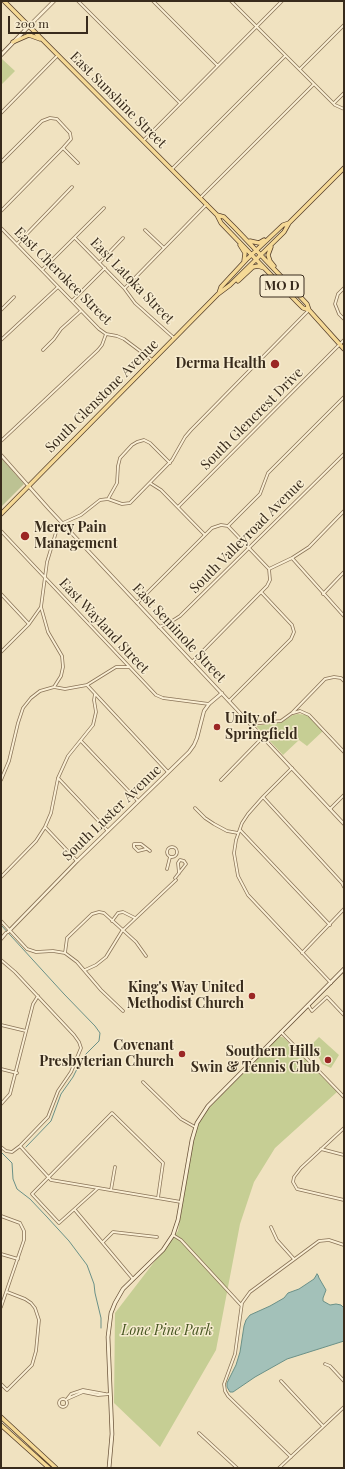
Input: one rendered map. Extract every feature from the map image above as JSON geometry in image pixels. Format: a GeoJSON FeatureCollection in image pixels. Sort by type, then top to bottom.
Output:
{"type":"FeatureCollection","features":[{"type":"Feature","properties":{"kind":"main road","name":"East Sunshine Street"},"geometry":{"type":"LineString","coordinates":[[4,1],[207,204],[217,215],[221,223],[303,308],[309,310]]}},
{"type":"Feature","properties":{"kind":"main road"},"geometry":{"type":"LineString","coordinates":[[1,55],[29,26]]}},
{"type":"Feature","properties":{"kind":"main road"},"geometry":{"type":"LineString","coordinates":[[13,42],[31,35],[43,40]]}},
{"type":"Feature","properties":{"kind":"main road","name":"South Glenstone Avenue"},"geometry":{"type":"LineString","coordinates":[[218,294],[221,287],[252,254],[283,224],[288,223],[344,168]]}},
{"type":"Feature","properties":{"kind":"main road","name":"East Sunshine Street"},"geometry":{"type":"LineString","coordinates":[[217,215],[227,220],[257,250],[294,290],[309,310],[344,349]]}},
{"type":"Feature","properties":{"kind":"main road"},"geometry":{"type":"LineString","coordinates":[[221,223],[225,230],[244,250],[246,258],[242,265]]}},
{"type":"Feature","properties":{"kind":"main road","name":"South Glenstone Avenue"},"geometry":{"type":"LineString","coordinates":[[1,514],[218,294],[230,285],[284,232],[288,223]]}},
{"type":"Feature","properties":{"kind":"main road"},"geometry":{"type":"LineString","coordinates":[[246,240],[254,243],[260,243],[274,230],[280,227]]}},
{"type":"Feature","properties":{"kind":"main road"},"geometry":{"type":"LineString","coordinates":[[273,243],[269,250],[269,258],[294,290]]}},
{"type":"Feature","properties":{"kind":"main road"},"geometry":{"type":"LineString","coordinates":[[230,285],[236,283],[255,266],[261,267],[268,272]]}},
{"type":"Feature","properties":{"kind":"main road"},"geometry":{"type":"LineString","coordinates":[[109,1468],[112,1434],[108,1337],[113,1306],[133,1279],[163,1250],[173,1234],[178,1220],[195,1127],[208,1106],[344,969]]}},
{"type":"Feature","properties":{"kind":"main road"},"geometry":{"type":"LineString","coordinates":[[1,1417],[56,1468]]}},
{"type":"Feature","properties":{"kind":"main road"},"geometry":{"type":"LineString","coordinates":[[1,1425],[49,1468]]}},
{"type":"Feature","properties":{"kind":"street"},"geometry":{"type":"LineString","coordinates":[[29,26],[54,1]]}},
{"type":"Feature","properties":{"kind":"street"},"geometry":{"type":"LineString","coordinates":[[78,1],[180,103]]}},
{"type":"Feature","properties":{"kind":"street"},"geometry":{"type":"LineString","coordinates":[[153,1],[217,66]]}},
{"type":"Feature","properties":{"kind":"street"},"geometry":{"type":"LineString","coordinates":[[231,1],[299,70],[338,107],[344,109]]}},
{"type":"Feature","properties":{"kind":"street"},"geometry":{"type":"LineString","coordinates":[[143,141],[282,1]]}},
{"type":"Feature","properties":{"kind":"street"},"geometry":{"type":"LineString","coordinates":[[299,70],[344,25]]}},
{"type":"Feature","properties":{"kind":"street"},"geometry":{"type":"LineString","coordinates":[[1,113],[58,55]]}},
{"type":"Feature","properties":{"kind":"street"},"geometry":{"type":"LineString","coordinates":[[172,169],[285,56]]}},
{"type":"Feature","properties":{"kind":"street"},"geometry":{"type":"LineString","coordinates":[[200,198],[314,84]]}},
{"type":"Feature","properties":{"kind":"street"},"geometry":{"type":"LineString","coordinates":[[334,103],[344,93]]}},
{"type":"Feature","properties":{"kind":"street"},"geometry":{"type":"LineString","coordinates":[[1,162],[42,121],[50,118],[58,119],[70,133],[71,139],[1,211]]}},
{"type":"Feature","properties":{"kind":"street"},"geometry":{"type":"LineString","coordinates":[[63,148],[78,163]]}},
{"type":"Feature","properties":{"kind":"street"},"geometry":{"type":"LineString","coordinates":[[17,244],[72,187]]}},
{"type":"Feature","properties":{"kind":"street"},"geometry":{"type":"LineString","coordinates":[[124,288],[207,204]]}},
{"type":"Feature","properties":{"kind":"street"},"geometry":{"type":"LineString","coordinates":[[42,270],[104,208]]}},
{"type":"Feature","properties":{"kind":"street","name":"East Cherokee Street"},"geometry":{"type":"LineString","coordinates":[[1,228],[98,329],[106,334],[124,339],[153,361]]}},
{"type":"Feature","properties":{"kind":"street"},"geometry":{"type":"LineString","coordinates":[[144,230],[164,248]]}},
{"type":"Feature","properties":{"kind":"street","name":"East Latoka Street"},"geometry":{"type":"LineString","coordinates":[[75,238],[100,262],[136,303],[174,338]]}},
{"type":"Feature","properties":{"kind":"street"},"geometry":{"type":"LineString","coordinates":[[100,262],[123,238]]}},
{"type":"Feature","properties":{"kind":"street"},"geometry":{"type":"LineString","coordinates":[[72,302],[105,268]]}},
{"type":"Feature","properties":{"kind":"street"},"geometry":{"type":"LineString","coordinates":[[1,340],[58,286]]}},
{"type":"Feature","properties":{"kind":"street"},"geometry":{"type":"LineString","coordinates":[[344,288],[338,294],[335,304],[339,314],[344,319]]}},
{"type":"Feature","properties":{"kind":"street"},"geometry":{"type":"LineString","coordinates":[[1,310],[14,297]]}},
{"type":"Feature","properties":{"kind":"street"},"geometry":{"type":"LineString","coordinates":[[43,350],[61,329],[81,310]]}},
{"type":"Feature","properties":{"kind":"street"},"geometry":{"type":"LineString","coordinates":[[54,687],[61,676],[63,667],[62,656],[48,632],[42,607],[44,577],[57,529],[63,523],[81,515],[100,500],[108,499],[122,504],[130,503],[170,463],[185,437],[191,430],[309,310]]}},
{"type":"Feature","properties":{"kind":"street"},"geometry":{"type":"LineString","coordinates":[[1,441],[98,350],[102,345],[106,334]]}},
{"type":"Feature","properties":{"kind":"street","name":"South Glencrest Drive"},"geometry":{"type":"LineString","coordinates":[[178,507],[344,341]]}},
{"type":"Feature","properties":{"kind":"street"},"geometry":{"type":"LineString","coordinates":[[228,526],[260,494],[268,473],[344,397]]}},
{"type":"Feature","properties":{"kind":"street"},"geometry":{"type":"LineString","coordinates":[[108,499],[117,483],[120,458],[132,445],[137,442],[144,440],[150,443],[170,463]]}},
{"type":"Feature","properties":{"kind":"street","name":"South Valleyroad Avenue"},"geometry":{"type":"LineString","coordinates":[[159,626],[170,623],[180,616],[344,454]]}},
{"type":"Feature","properties":{"kind":"street","name":"East Seminole Street"},"geometry":{"type":"LineString","coordinates":[[1,455],[344,824]]}},
{"type":"Feature","properties":{"kind":"street"},"geometry":{"type":"LineString","coordinates":[[150,483],[161,490],[205,535]]}},
{"type":"Feature","properties":{"kind":"street"},"geometry":{"type":"LineString","coordinates":[[269,569],[292,558],[309,547],[344,511]]}},
{"type":"Feature","properties":{"kind":"street"},"geometry":{"type":"LineString","coordinates":[[137,603],[212,528],[221,525],[228,526],[269,569],[270,580],[267,586],[192,662]]}},
{"type":"Feature","properties":{"kind":"street","name":"East Wayland Street"},"geometry":{"type":"LineString","coordinates":[[1,531],[156,695],[163,698],[209,704]]}},
{"type":"Feature","properties":{"kind":"street"},"geometry":{"type":"LineString","coordinates":[[292,558],[344,616]]}},
{"type":"Feature","properties":{"kind":"street"},"geometry":{"type":"LineString","coordinates":[[323,594],[344,572]]}},
{"type":"Feature","properties":{"kind":"street"},"geometry":{"type":"LineString","coordinates":[[230,701],[291,639],[294,632],[292,625],[261,592]]}},
{"type":"Feature","properties":{"kind":"street"},"geometry":{"type":"LineString","coordinates":[[1,594],[29,624]]}},
{"type":"Feature","properties":{"kind":"street"},"geometry":{"type":"LineString","coordinates":[[1,652],[29,624],[42,607]]}},
{"type":"Feature","properties":{"kind":"street"},"geometry":{"type":"LineString","coordinates":[[1,780],[9,761],[23,708],[31,698],[40,691],[54,687],[65,689],[87,685],[116,667],[129,667]]}},
{"type":"Feature","properties":{"kind":"street"},"geometry":{"type":"LineString","coordinates":[[250,724],[281,722],[292,713],[325,679],[334,677],[341,678],[344,681]]}},
{"type":"Feature","properties":{"kind":"street"},"geometry":{"type":"LineString","coordinates":[[87,685],[168,772]]}},
{"type":"Feature","properties":{"kind":"street"},"geometry":{"type":"LineString","coordinates":[[1,877],[36,841],[45,827],[50,813],[58,778],[68,756],[93,725],[96,712],[94,700],[95,694]]}},
{"type":"Feature","properties":{"kind":"street","name":"South Luster Avenue"},"geometry":{"type":"LineString","coordinates":[[1,939],[194,745],[204,712],[209,704],[222,694]]}},
{"type":"Feature","properties":{"kind":"street"},"geometry":{"type":"LineString","coordinates":[[292,713],[300,711],[309,715],[344,752]]}},
{"type":"Feature","properties":{"kind":"street"},"geometry":{"type":"LineString","coordinates":[[221,780],[263,737]]}},
{"type":"Feature","properties":{"kind":"street"},"geometry":{"type":"LineString","coordinates":[[81,741],[138,801]]}},
{"type":"Feature","properties":{"kind":"street"},"geometry":{"type":"LineString","coordinates":[[293,768],[248,814],[238,834],[234,853],[238,876],[248,895],[330,983]]}},
{"type":"Feature","properties":{"kind":"street"},"geometry":{"type":"LineString","coordinates":[[58,778],[108,831]]}},
{"type":"Feature","properties":{"kind":"street"},"geometry":{"type":"LineString","coordinates":[[330,809],[344,795]]}},
{"type":"Feature","properties":{"kind":"street"},"geometry":{"type":"LineString","coordinates":[[263,797],[344,887]]}},
{"type":"Feature","properties":{"kind":"street"},"geometry":{"type":"LineString","coordinates":[[195,808],[204,818],[227,831],[238,834]]}},
{"type":"Feature","properties":{"kind":"street"},"geometry":{"type":"LineString","coordinates":[[45,827],[77,861]]}},
{"type":"Feature","properties":{"kind":"street"},"geometry":{"type":"LineString","coordinates":[[240,830],[330,925]]}},
{"type":"Feature","properties":{"kind":"street"},"geometry":{"type":"LineString","coordinates":[[146,849],[138,851],[134,847],[134,844],[140,844],[146,849],[150,850]]}},
{"type":"Feature","properties":{"kind":"street"},"geometry":{"type":"LineString","coordinates":[[167,869],[170,857],[167,854],[167,850],[170,847],[173,847],[177,854],[170,857]]}},
{"type":"Feature","properties":{"kind":"street"},"geometry":{"type":"LineString","coordinates":[[85,970],[96,965],[106,957],[122,930],[175,879],[186,864],[184,861],[180,860],[178,862],[179,873]]}},
{"type":"Feature","properties":{"kind":"street"},"geometry":{"type":"LineString","coordinates":[[302,953],[344,909]]}},
{"type":"Feature","properties":{"kind":"street"},"geometry":{"type":"LineString","coordinates":[[65,953],[67,938],[92,914],[99,912],[104,913],[136,942],[146,956]]}},
{"type":"Feature","properties":{"kind":"street"},"geometry":{"type":"LineString","coordinates":[[112,921],[118,913],[123,912],[136,918]]}},
{"type":"Feature","properties":{"kind":"street"},"geometry":{"type":"LineString","coordinates":[[1,922],[8,932],[27,949],[36,952],[53,951],[65,953],[77,962],[101,990],[123,1011]]}},
{"type":"Feature","properties":{"kind":"street"},"geometry":{"type":"LineString","coordinates":[[1,960],[38,996],[79,1042],[81,1048],[71,1072],[58,1090],[50,1113],[44,1121],[20,1146],[12,1152],[6,1151],[1,1147]]}},
{"type":"Feature","properties":{"kind":"street"},"geometry":{"type":"LineString","coordinates":[[1,1104],[10,1094],[17,1073],[26,1031],[38,996]]}},
{"type":"Feature","properties":{"kind":"street"},"geometry":{"type":"LineString","coordinates":[[308,1005],[312,1010],[327,997],[344,1015]]}},
{"type":"Feature","properties":{"kind":"street"},"geometry":{"type":"LineString","coordinates":[[1,1025],[26,1031]]}},
{"type":"Feature","properties":{"kind":"street"},"geometry":{"type":"LineString","coordinates":[[281,1032],[344,1097]]}},
{"type":"Feature","properties":{"kind":"street"},"geometry":{"type":"LineString","coordinates":[[1,1069],[17,1073]]}},
{"type":"Feature","properties":{"kind":"street"},"geometry":{"type":"LineString","coordinates":[[143,1082],[181,1119],[195,1127]]}},
{"type":"Feature","properties":{"kind":"street"},"geometry":{"type":"LineString","coordinates":[[98,1188],[59,1223],[32,1194],[112,1113],[163,1162],[158,1198]]}},
{"type":"Feature","properties":{"kind":"street"},"geometry":{"type":"LineString","coordinates":[[344,1128],[301,1168],[294,1177],[293,1182],[297,1189],[344,1200]]}},
{"type":"Feature","properties":{"kind":"street"},"geometry":{"type":"LineString","coordinates":[[20,1146],[51,1180],[181,1202]]}},
{"type":"Feature","properties":{"kind":"street"},"geometry":{"type":"LineString","coordinates":[[321,1149],[344,1155]]}},
{"type":"Feature","properties":{"kind":"street"},"geometry":{"type":"LineString","coordinates":[[111,1190],[116,1167]]}},
{"type":"Feature","properties":{"kind":"street"},"geometry":{"type":"LineString","coordinates":[[74,1210],[103,1242],[133,1279]]}},
{"type":"Feature","properties":{"kind":"street"},"geometry":{"type":"LineString","coordinates":[[1,1216],[20,1223],[24,1231],[24,1240],[1,1307]]}},
{"type":"Feature","properties":{"kind":"street"},"geometry":{"type":"LineString","coordinates":[[271,1227],[277,1240],[294,1259]]}},
{"type":"Feature","properties":{"kind":"street"},"geometry":{"type":"LineString","coordinates":[[103,1242],[113,1232],[156,1237]]}},
{"type":"Feature","properties":{"kind":"street"},"geometry":{"type":"LineString","coordinates":[[173,1234],[241,1305]]}},
{"type":"Feature","properties":{"kind":"street"},"geometry":{"type":"LineString","coordinates":[[291,1457],[228,1396],[225,1391],[224,1384],[235,1354],[241,1305],[244,1298],[250,1292],[319,1241],[329,1240],[344,1244]]}},
{"type":"Feature","properties":{"kind":"street"},"geometry":{"type":"LineString","coordinates":[[1,1254],[18,1259]]}},
{"type":"Feature","properties":{"kind":"street"},"geometry":{"type":"LineString","coordinates":[[1,1384],[7,1390],[32,1365],[36,1351],[39,1320],[35,1308],[31,1304],[25,1299],[7,1292]]}},
{"type":"Feature","properties":{"kind":"street"},"geometry":{"type":"LineString","coordinates":[[325,1364],[330,1366],[344,1381]]}},
{"type":"Feature","properties":{"kind":"street"},"geometry":{"type":"LineString","coordinates":[[281,1382],[323,1426]]}},
{"type":"Feature","properties":{"kind":"street"},"geometry":{"type":"LineString","coordinates":[[66,1399],[71,1394],[83,1391],[110,1394]]}},
{"type":"Feature","properties":{"kind":"street"},"geometry":{"type":"LineString","coordinates":[[279,1468],[344,1407]]}},
{"type":"Feature","properties":{"kind":"street"},"geometry":{"type":"LineString","coordinates":[[199,1433],[237,1468]]}},
{"type":"Feature","properties":{"kind":"green space"},"geometry":{"type":"Polygon","coordinates":[[[2,59],[15,71],[1,85],[1,60],[2,59]]]}},
{"type":"Feature","properties":{"kind":"green space"},"geometry":{"type":"Polygon","coordinates":[[[1,458],[24,484],[1,507],[1,458]]]}},
{"type":"Feature","properties":{"kind":"green space"},"geometry":{"type":"Polygon","coordinates":[[[293,715],[307,715],[323,731],[307,746],[299,740],[283,755],[256,726],[282,722],[293,715]]]}},
{"type":"Feature","properties":{"kind":"green space","name":"Lone Pine Park"},"geometry":{"type":"Polygon","coordinates":[[[279,1037],[284,1038],[337,1092],[275,1148],[254,1182],[240,1224],[216,1350],[160,1447],[114,1403],[115,1313],[178,1231],[193,1142],[196,1129],[205,1112],[279,1037]]]}},
{"type":"Feature","properties":{"kind":"green space"},"geometry":{"type":"Polygon","coordinates":[[[319,1037],[339,1055],[331,1068],[322,1064],[318,1056],[309,1047],[319,1037]]]}},
{"type":"Feature","properties":{"kind":"water"},"geometry":{"type":"Polygon","coordinates":[[[317,1274],[326,1290],[323,1301],[330,1305],[341,1305],[344,1308],[344,1341],[287,1359],[255,1377],[233,1392],[230,1392],[227,1387],[227,1383],[236,1365],[240,1352],[246,1320],[250,1315],[284,1298],[288,1293],[299,1289],[314,1279],[317,1274]]]}},
{"type":"Feature","properties":{"kind":"waterway"},"geometry":{"type":"LineString","coordinates":[[1,925],[100,1033],[99,1041],[83,1057],[73,1077],[61,1094],[51,1121],[26,1147]]}},
{"type":"Feature","properties":{"kind":"waterway"},"geometry":{"type":"LineString","coordinates":[[1,1152],[12,1163],[13,1179],[17,1189],[30,1199],[47,1217],[69,1241],[87,1265],[94,1284],[101,1318],[101,1328]]}},
{"type":"Feature","properties":{"kind":"place","name":"Derma Health"},"geometry":{"type":"Point","coordinates":[275,364]}},
{"type":"Feature","properties":{"kind":"place","name":"Mercy Pain Management"},"geometry":{"type":"Point","coordinates":[25,536]}},
{"type":"Feature","properties":{"kind":"place","name":"Unity of Springfield"},"geometry":{"type":"Point","coordinates":[217,727]}},
{"type":"Feature","properties":{"kind":"place","name":"King's Way United Methodist Church"},"geometry":{"type":"Point","coordinates":[252,996]}},
{"type":"Feature","properties":{"kind":"place","name":"Covenant Presbyterian Church"},"geometry":{"type":"Point","coordinates":[182,1054]}},
{"type":"Feature","properties":{"kind":"place","name":"Southern Hills Swin & Tennis Club"},"geometry":{"type":"Point","coordinates":[328,1060]}}]}
